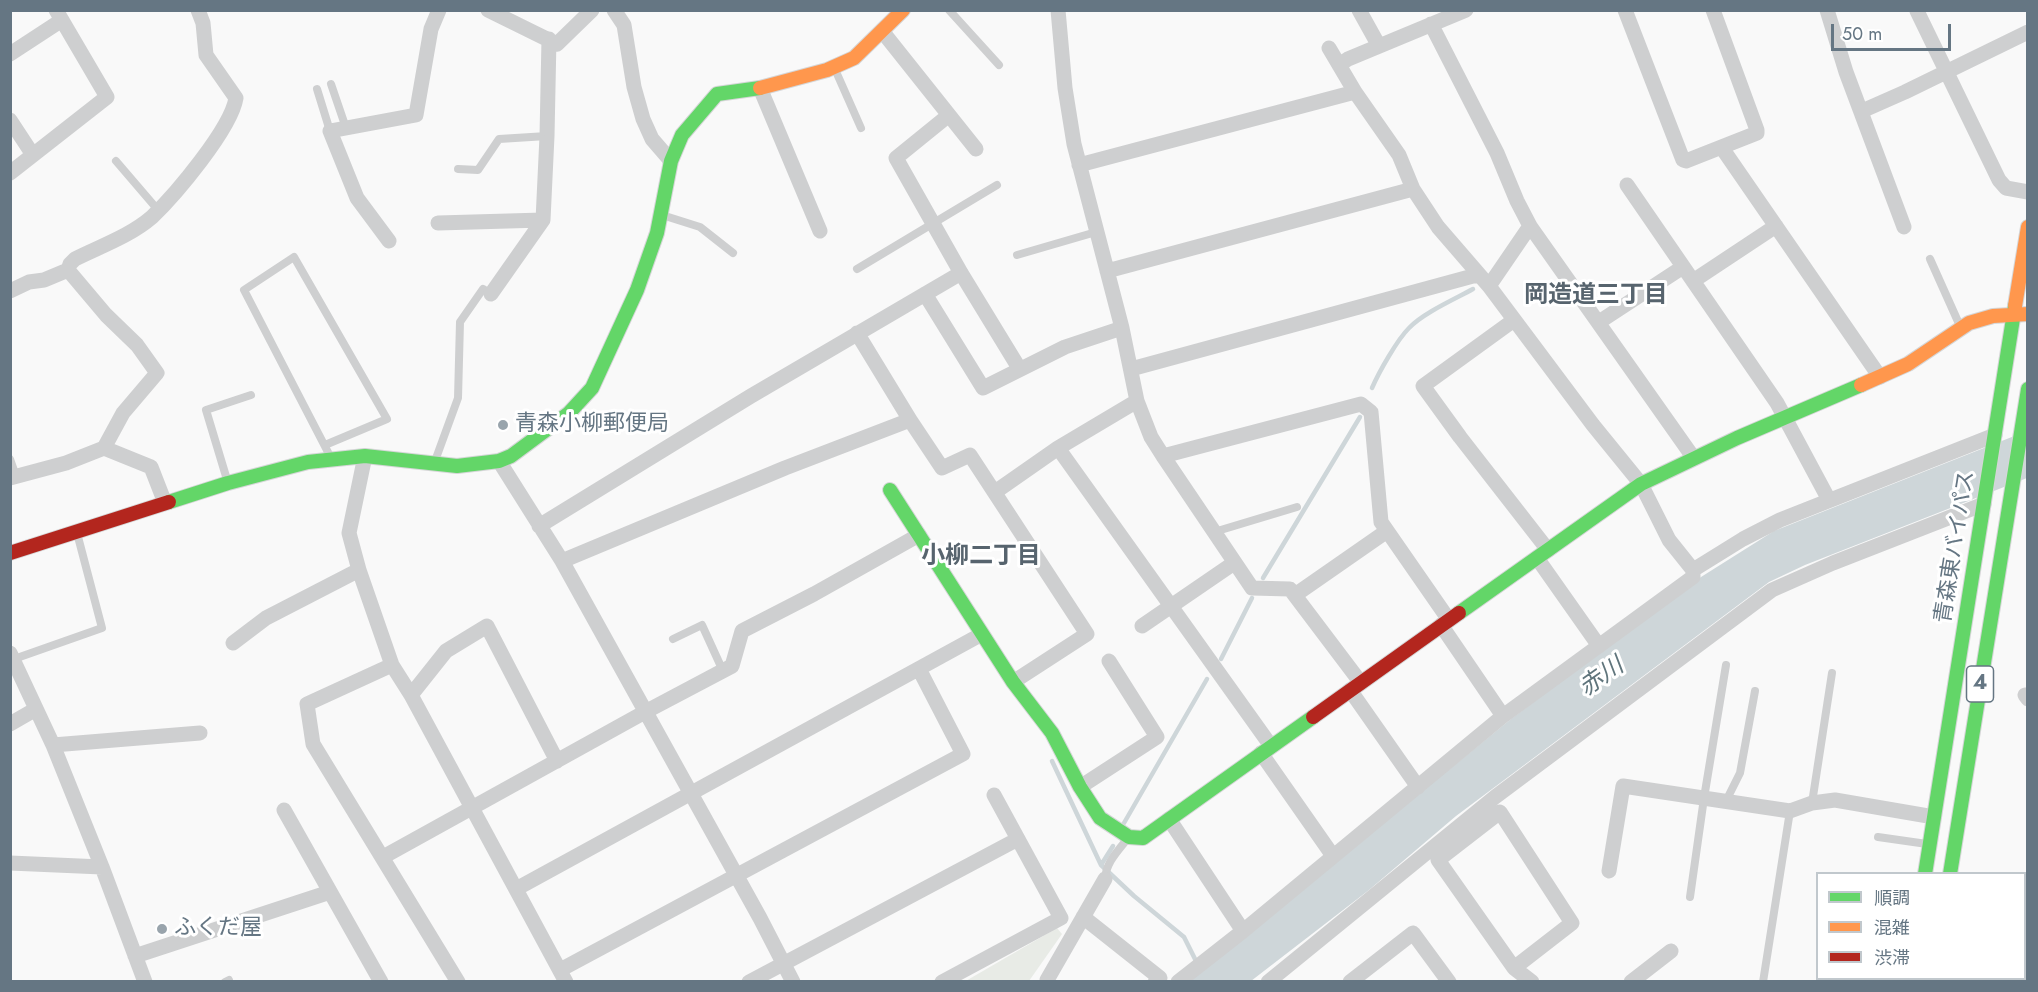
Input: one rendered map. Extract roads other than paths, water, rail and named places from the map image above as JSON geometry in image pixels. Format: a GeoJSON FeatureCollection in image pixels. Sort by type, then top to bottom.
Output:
{"type":"FeatureCollection","features":[{"type":"Feature","properties":{"kind":"main road"},"geometry":{"type":"LineString","coordinates":[[10,553],[228,483],[308,462],[365,456],[457,466],[511,456],[569,414],[592,388],[637,290],[662,215],[671,161],[682,135],[717,94],[760,88],[834,67],[854,58],[903,10]]}},
{"type":"Feature","properties":{"kind":"main road","name":"青森東バイパス"},"geometry":{"type":"LineString","coordinates":[[1925,872],[1995,437],[2021,314],[2028,227]]}},
{"type":"Feature","properties":{"kind":"main road"},"geometry":{"type":"LineString","coordinates":[[890,490],[1013,682],[1052,733],[1080,788],[1100,818],[1129,837],[1143,838],[1641,484],[1693,457],[1917,359],[1961,327],[1988,317],[2021,314]]}},
{"type":"Feature","properties":{"kind":"main road","name":"青森東バイパス"},"geometry":{"type":"LineString","coordinates":[[1950,872],[2028,389]]}},
{"type":"Feature","properties":{"kind":"street"},"geometry":{"type":"LineString","coordinates":[[10,291],[29,282],[44,280],[68,270],[75,259],[128,233],[152,217],[219,137],[234,108],[236,98],[206,55],[203,23],[198,10]]}},
{"type":"Feature","properties":{"kind":"street"},"geometry":{"type":"LineString","coordinates":[[389,241],[357,198],[338,130],[416,115],[431,29],[439,10]]}},
{"type":"Feature","properties":{"kind":"street"},"geometry":{"type":"LineString","coordinates":[[488,10],[557,44],[592,10]]}},
{"type":"Feature","properties":{"kind":"street"},"geometry":{"type":"LineString","coordinates":[[614,10],[624,25],[634,87],[643,118],[652,139],[671,161]]}},
{"type":"Feature","properties":{"kind":"street"},"geometry":{"type":"LineString","coordinates":[[1058,10],[1070,119],[1079,165],[1122,328],[1137,401],[1151,437],[1252,588],[1290,589],[1295,595],[1356,686],[1418,787]]}},
{"type":"Feature","properties":{"kind":"street"},"geometry":{"type":"LineString","coordinates":[[1359,10],[1379,46]]}},
{"type":"Feature","properties":{"kind":"street"},"geometry":{"type":"LineString","coordinates":[[1339,64],[1466,10]]}},
{"type":"Feature","properties":{"kind":"street"},"geometry":{"type":"LineString","coordinates":[[1625,10],[1683,160],[1686,161],[1757,133],[1713,10]]}},
{"type":"Feature","properties":{"kind":"street"},"geometry":{"type":"LineString","coordinates":[[1827,10],[1846,72],[1904,227]]}},
{"type":"Feature","properties":{"kind":"street"},"geometry":{"type":"LineString","coordinates":[[1917,11],[1999,180],[2006,188],[2028,192]]}},
{"type":"Feature","properties":{"kind":"street"},"geometry":{"type":"LineString","coordinates":[[10,54],[59,15],[107,97],[10,173]]}},
{"type":"Feature","properties":{"kind":"street"},"geometry":{"type":"LineString","coordinates":[[1431,24],[1497,153],[1530,226],[1693,457]]}},
{"type":"Feature","properties":{"kind":"street"},"geometry":{"type":"LineString","coordinates":[[882,31],[976,149]]}},
{"type":"Feature","properties":{"kind":"street"},"geometry":{"type":"LineString","coordinates":[[1862,111],[2028,32]]}},
{"type":"Feature","properties":{"kind":"street"},"geometry":{"type":"LineString","coordinates":[[491,294],[543,220],[548,136],[549,39]]}},
{"type":"Feature","properties":{"kind":"street"},"geometry":{"type":"LineString","coordinates":[[1178,981],[1243,931],[1503,716],[1692,577],[1693,570],[1669,540],[1641,484],[1593,425],[1515,320],[1438,226],[1413,189],[1399,155],[1355,92],[1329,48]]}},
{"type":"Feature","properties":{"kind":"street"},"geometry":{"type":"LineString","coordinates":[[760,88],[820,231]]}},
{"type":"Feature","properties":{"kind":"street"},"geometry":{"type":"LineString","coordinates":[[1079,165],[1355,92]]}},
{"type":"Feature","properties":{"kind":"street"},"geometry":{"type":"LineString","coordinates":[[949,115],[896,158],[961,273],[1019,368]]}},
{"type":"Feature","properties":{"kind":"street"},"geometry":{"type":"LineString","coordinates":[[10,120],[33,155]]}},
{"type":"Feature","properties":{"kind":"street"},"geometry":{"type":"LineString","coordinates":[[1722,148],[1880,376]]}},
{"type":"Feature","properties":{"kind":"street"},"geometry":{"type":"LineString","coordinates":[[1627,185],[1785,416],[1829,500]]}},
{"type":"Feature","properties":{"kind":"street"},"geometry":{"type":"LineString","coordinates":[[1107,272],[1413,189]]}},
{"type":"Feature","properties":{"kind":"street"},"geometry":{"type":"LineString","coordinates":[[438,223],[543,220]]}},
{"type":"Feature","properties":{"kind":"street"},"geometry":{"type":"LineString","coordinates":[[1484,281],[1530,226]]}},
{"type":"Feature","properties":{"kind":"street"},"geometry":{"type":"LineString","coordinates":[[1693,281],[1776,226]]}},
{"type":"Feature","properties":{"kind":"street"},"geometry":{"type":"LineString","coordinates":[[1599,322],[1683,267]]}},
{"type":"Feature","properties":{"kind":"street"},"geometry":{"type":"LineString","coordinates":[[13,477],[66,463],[104,448],[123,413],[157,373],[137,345],[106,315],[68,270]]}},
{"type":"Feature","properties":{"kind":"street"},"geometry":{"type":"LineString","coordinates":[[539,526],[751,396],[961,273]]}},
{"type":"Feature","properties":{"kind":"street"},"geometry":{"type":"LineString","coordinates":[[1131,369],[1461,279],[1484,281]]}},
{"type":"Feature","properties":{"kind":"street"},"geometry":{"type":"LineString","coordinates":[[925,294],[983,388],[1065,347],[1122,328]]}},
{"type":"Feature","properties":{"kind":"street"},"geometry":{"type":"LineString","coordinates":[[1515,320],[1424,386],[1542,554],[1599,646]]}},
{"type":"Feature","properties":{"kind":"street"},"geometry":{"type":"LineString","coordinates":[[857,333],[942,468],[970,455],[1087,634],[1013,682]]}},
{"type":"Feature","properties":{"kind":"street"},"geometry":{"type":"LineString","coordinates":[[995,492],[1059,448],[1137,401]]}},
{"type":"Feature","properties":{"kind":"street"},"geometry":{"type":"LineString","coordinates":[[1163,456],[1361,404],[1371,412],[1381,522],[1503,716]]}},
{"type":"Feature","properties":{"kind":"street"},"geometry":{"type":"LineString","coordinates":[[562,561],[785,468],[910,420]]}},
{"type":"Feature","properties":{"kind":"street"},"geometry":{"type":"LineString","coordinates":[[1693,570],[1751,534],[1829,500],[1995,437]]}},
{"type":"Feature","properties":{"kind":"street"},"geometry":{"type":"LineString","coordinates":[[104,448],[151,467],[165,503]]}},
{"type":"Feature","properties":{"kind":"street"},"geometry":{"type":"LineString","coordinates":[[1059,448],[1170,606],[1333,856]]}},
{"type":"Feature","properties":{"kind":"street"},"geometry":{"type":"LineString","coordinates":[[365,456],[349,533],[359,570],[392,665],[411,695],[563,976],[737,876],[963,754],[919,669]]}},
{"type":"Feature","properties":{"kind":"street"},"geometry":{"type":"LineString","coordinates":[[499,460],[562,561],[793,981]]}},
{"type":"Feature","properties":{"kind":"street"},"geometry":{"type":"LineString","coordinates":[[2010,495],[2028,488]]}},
{"type":"Feature","properties":{"kind":"street"},"geometry":{"type":"LineString","coordinates":[[1278,979],[1495,797],[1772,590],[1833,563],[1984,504]]}},
{"type":"Feature","properties":{"kind":"street"},"geometry":{"type":"LineString","coordinates":[[1295,595],[1387,531]]}},
{"type":"Feature","properties":{"kind":"street"},"geometry":{"type":"LineString","coordinates":[[383,856],[732,666],[742,631],[814,594],[919,535]]}},
{"type":"Feature","properties":{"kind":"street"},"geometry":{"type":"LineString","coordinates":[[1142,626],[1234,563]]}},
{"type":"Feature","properties":{"kind":"street"},"geometry":{"type":"LineString","coordinates":[[233,643],[266,618],[359,570]]}},
{"type":"Feature","properties":{"kind":"street"},"geometry":{"type":"LineString","coordinates":[[411,695],[446,651],[487,626],[556,760]]}},
{"type":"Feature","properties":{"kind":"street"},"geometry":{"type":"LineString","coordinates":[[516,889],[982,634]]}},
{"type":"Feature","properties":{"kind":"street"},"geometry":{"type":"LineString","coordinates":[[12,656],[53,746],[145,981]]}},
{"type":"Feature","properties":{"kind":"street"},"geometry":{"type":"LineString","coordinates":[[1080,788],[1157,737],[1108,661]]}},
{"type":"Feature","properties":{"kind":"street"},"geometry":{"type":"LineString","coordinates":[[392,665],[308,704],[313,744],[458,981]]}},
{"type":"Feature","properties":{"kind":"street"},"geometry":{"type":"LineString","coordinates":[[10,724],[36,709]]}},
{"type":"Feature","properties":{"kind":"street"},"geometry":{"type":"LineString","coordinates":[[53,746],[201,733]]}},
{"type":"Feature","properties":{"kind":"street"},"geometry":{"type":"LineString","coordinates":[[1609,871],[1623,786],[1790,811],[1812,803],[1835,800],[1934,817]]}},
{"type":"Feature","properties":{"kind":"street"},"geometry":{"type":"LineString","coordinates":[[942,981],[1061,918],[994,795]]}},
{"type":"Feature","properties":{"kind":"street"},"geometry":{"type":"LineString","coordinates":[[284,810],[381,981]]}},
{"type":"Feature","properties":{"kind":"street"},"geometry":{"type":"LineString","coordinates":[[1514,968],[1572,923],[1500,812],[1438,860],[1514,968],[1532,981]]}},
{"type":"Feature","properties":{"kind":"street"},"geometry":{"type":"LineString","coordinates":[[1169,819],[1243,931]]}},
{"type":"Feature","properties":{"kind":"street"},"geometry":{"type":"LineString","coordinates":[[749,981],[1018,839]]}},
{"type":"Feature","properties":{"kind":"street"},"geometry":{"type":"LineString","coordinates":[[10,863],[102,867]]}},
{"type":"Feature","properties":{"kind":"street"},"geometry":{"type":"LineString","coordinates":[[1047,980],[1105,876]]}},
{"type":"Feature","properties":{"kind":"street"},"geometry":{"type":"LineString","coordinates":[[135,956],[330,892]]}},
{"type":"Feature","properties":{"kind":"street"},"geometry":{"type":"LineString","coordinates":[[1083,916],[1160,978],[1155,981]]}},
{"type":"Feature","properties":{"kind":"street"},"geometry":{"type":"LineString","coordinates":[[1350,981],[1413,933],[1449,981]]}},
{"type":"Feature","properties":{"kind":"street"},"geometry":{"type":"LineString","coordinates":[[1631,981],[1671,951]]}},
{"type":"Feature","properties":{"kind":"lane"},"geometry":{"type":"LineString","coordinates":[[949,10],[999,65]]}},
{"type":"Feature","properties":{"kind":"lane"},"geometry":{"type":"LineString","coordinates":[[834,67],[861,128]]}},
{"type":"Feature","properties":{"kind":"lane"},"geometry":{"type":"LineString","coordinates":[[331,84],[338,130]]}},
{"type":"Feature","properties":{"kind":"lane"},"geometry":{"type":"LineString","coordinates":[[317,89],[338,130]]}},
{"type":"Feature","properties":{"kind":"lane"},"geometry":{"type":"LineString","coordinates":[[458,169],[478,170],[499,139],[548,136]]}},
{"type":"Feature","properties":{"kind":"lane"},"geometry":{"type":"LineString","coordinates":[[116,161],[158,210]]}},
{"type":"Feature","properties":{"kind":"lane"},"geometry":{"type":"LineString","coordinates":[[857,270],[997,184]]}},
{"type":"Feature","properties":{"kind":"lane"},"geometry":{"type":"LineString","coordinates":[[662,215],[700,228],[733,253]]}},
{"type":"Feature","properties":{"kind":"lane"},"geometry":{"type":"LineString","coordinates":[[1017,255],[1096,232]]}},
{"type":"Feature","properties":{"kind":"lane"},"geometry":{"type":"LineString","coordinates":[[325,445],[387,419],[294,257],[244,290],[332,459]]}},
{"type":"Feature","properties":{"kind":"lane"},"geometry":{"type":"LineString","coordinates":[[1930,259],[1961,327]]}},
{"type":"Feature","properties":{"kind":"lane"},"geometry":{"type":"LineString","coordinates":[[435,464],[458,398],[460,322],[483,289],[491,294]]}},
{"type":"Feature","properties":{"kind":"lane"},"geometry":{"type":"LineString","coordinates":[[228,483],[206,410],[251,394]]}},
{"type":"Feature","properties":{"kind":"lane"},"geometry":{"type":"LineString","coordinates":[[10,459],[13,477]]}},
{"type":"Feature","properties":{"kind":"lane"},"geometry":{"type":"LineString","coordinates":[[1214,532],[1297,507]]}},
{"type":"Feature","properties":{"kind":"lane"},"geometry":{"type":"LineString","coordinates":[[12,656],[102,628],[77,532]]}},
{"type":"Feature","properties":{"kind":"lane"},"geometry":{"type":"LineString","coordinates":[[673,639],[702,625],[723,671]]}},
{"type":"Feature","properties":{"kind":"lane"},"geometry":{"type":"LineString","coordinates":[[1690,897],[1726,664]]}},
{"type":"Feature","properties":{"kind":"lane"},"geometry":{"type":"LineString","coordinates":[[1812,803],[1832,673]]}},
{"type":"Feature","properties":{"kind":"lane"},"geometry":{"type":"LineString","coordinates":[[1726,801],[1740,773],[1755,691]]}},
{"type":"Feature","properties":{"kind":"lane"},"geometry":{"type":"LineString","coordinates":[[1763,981],[1790,811]]}},
{"type":"Feature","properties":{"kind":"lane"},"geometry":{"type":"LineString","coordinates":[[1105,876],[1110,861],[1129,837]]}},
{"type":"Feature","properties":{"kind":"lane"},"geometry":{"type":"LineString","coordinates":[[1878,837],[1930,844]]}},
{"type":"Feature","properties":{"kind":"water","name":"赤川"},"geometry":{"type":"Polygon","coordinates":[[[2027,431],[2027,478],[1805,565],[1769,582],[1456,816],[1369,890],[1251,981],[1188,982],[1511,719],[1701,577],[1774,531],[2027,431]]]}},
{"type":"Feature","properties":{"kind":"waterway"},"geometry":{"type":"LineString","coordinates":[[1372,388],[1399,340],[1415,322],[1473,289]]}},
{"type":"Feature","properties":{"kind":"waterway"},"geometry":{"type":"LineString","coordinates":[[1263,578],[1360,417]]}},
{"type":"Feature","properties":{"kind":"waterway"},"geometry":{"type":"LineString","coordinates":[[1221,659],[1252,598]]}},
{"type":"Feature","properties":{"kind":"waterway"},"geometry":{"type":"LineString","coordinates":[[1124,823],[1207,679]]}},
{"type":"Feature","properties":{"kind":"waterway"},"geometry":{"type":"LineString","coordinates":[[1052,761],[1101,865],[1184,937],[1196,961]]}},
{"type":"Feature","properties":{"kind":"waterway"},"geometry":{"type":"LineString","coordinates":[[1101,865],[1113,846]]}},
{"type":"Feature","properties":{"kind":"place","name":"青森小柳郵便局"},"geometry":{"type":"Point","coordinates":[503,425]}},
{"type":"Feature","properties":{"kind":"place","name":"ふくだ屋"},"geometry":{"type":"Point","coordinates":[162,929]}},
{"type":"Feature","properties":{"kind":"district","name":"岡造道三丁目"},"geometry":{"type":"Point","coordinates":[1596,296]}},
{"type":"Feature","properties":{"kind":"district","name":"小柳二丁目"},"geometry":{"type":"Point","coordinates":[981,557]}}]}
